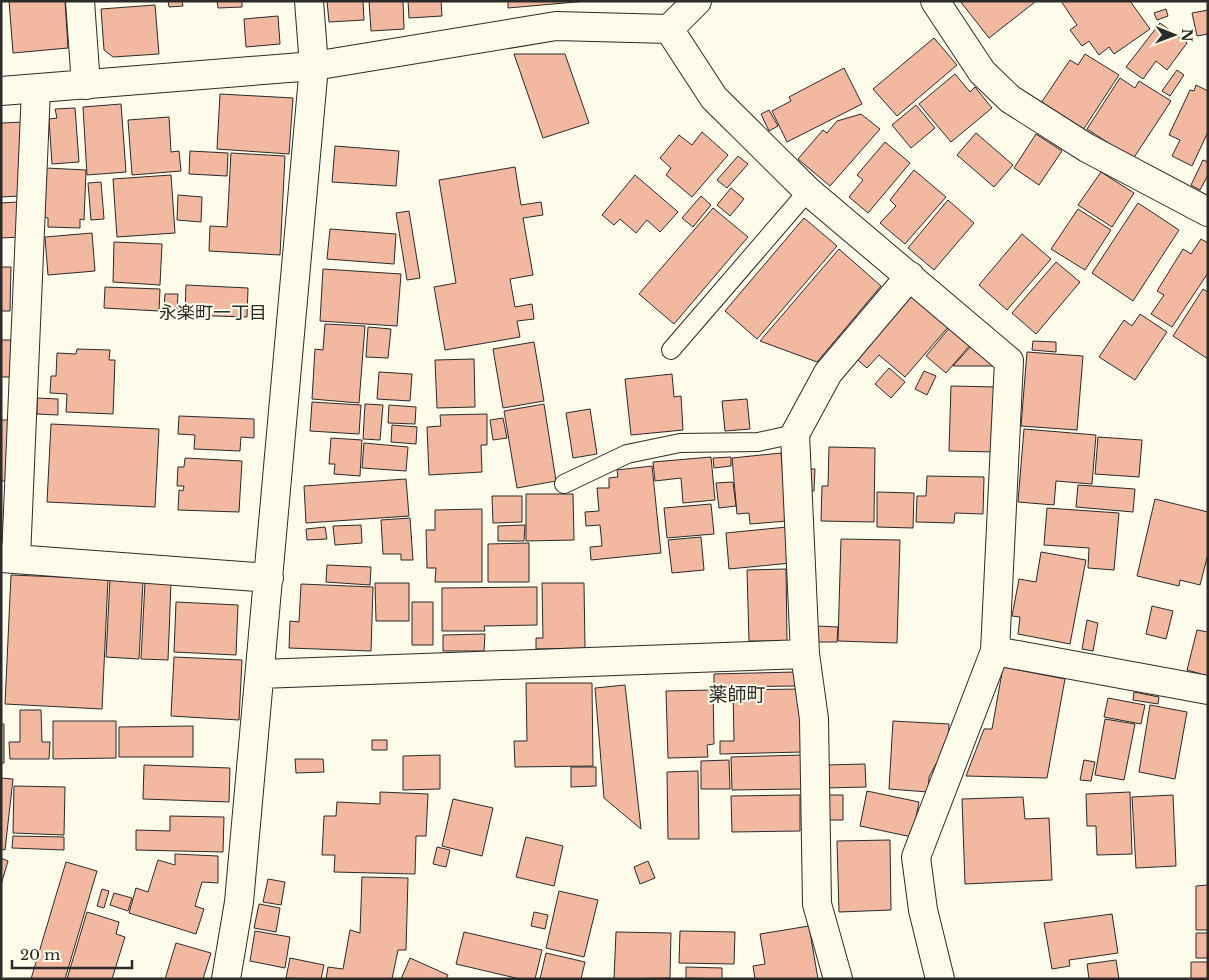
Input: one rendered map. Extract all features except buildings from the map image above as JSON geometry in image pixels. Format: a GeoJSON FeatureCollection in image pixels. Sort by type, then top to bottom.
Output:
{"type":"FeatureCollection","features":[{"type":"Feature","properties":{"kind":"street"},"geometry":{"type":"LineString","coordinates":[[80,1],[86,85]]}},
{"type":"Feature","properties":{"kind":"street"},"geometry":{"type":"LineString","coordinates":[[226,979],[239,902],[314,66],[309,1]]}},
{"type":"Feature","properties":{"kind":"street"},"geometry":{"type":"LineString","coordinates":[[1,92],[314,66],[556,26],[669,29],[697,1]]}},
{"type":"Feature","properties":{"kind":"street"},"geometry":{"type":"LineString","coordinates":[[935,1],[982,72],[1010,99],[1087,148],[1208,212]]}},
{"type":"Feature","properties":{"kind":"street"},"geometry":{"type":"LineString","coordinates":[[669,29],[714,98],[808,191],[1009,361],[995,651],[916,857],[923,910],[940,979]]}},
{"type":"Feature","properties":{"kind":"street"},"geometry":{"type":"LineString","coordinates":[[36,89],[8,558],[269,578]]}},
{"type":"Feature","properties":{"kind":"street"},"geometry":{"type":"LineString","coordinates":[[838,979],[817,904],[814,720],[805,654],[795,434],[828,373],[910,276]]}},
{"type":"Feature","properties":{"kind":"street"},"geometry":{"type":"LineString","coordinates":[[995,651],[1208,690]]}},
{"type":"Feature","properties":{"kind":"street"},"geometry":{"type":"LineString","coordinates":[[260,674],[805,654]]}},
{"type":"Feature","properties":{"kind":"lane"},"geometry":{"type":"LineString","coordinates":[[671,350],[808,191]]}},
{"type":"Feature","properties":{"kind":"lane"},"geometry":{"type":"LineString","coordinates":[[564,484],[627,454],[680,443],[758,442],[795,434]]}},
{"type":"Feature","properties":{"kind":"district","name":"永楽町一丁目"},"geometry":{"type":"Point","coordinates":[213,313]}},
{"type":"Feature","properties":{"kind":"district","name":"薬師町"},"geometry":{"type":"Point","coordinates":[737,694]}}]}
